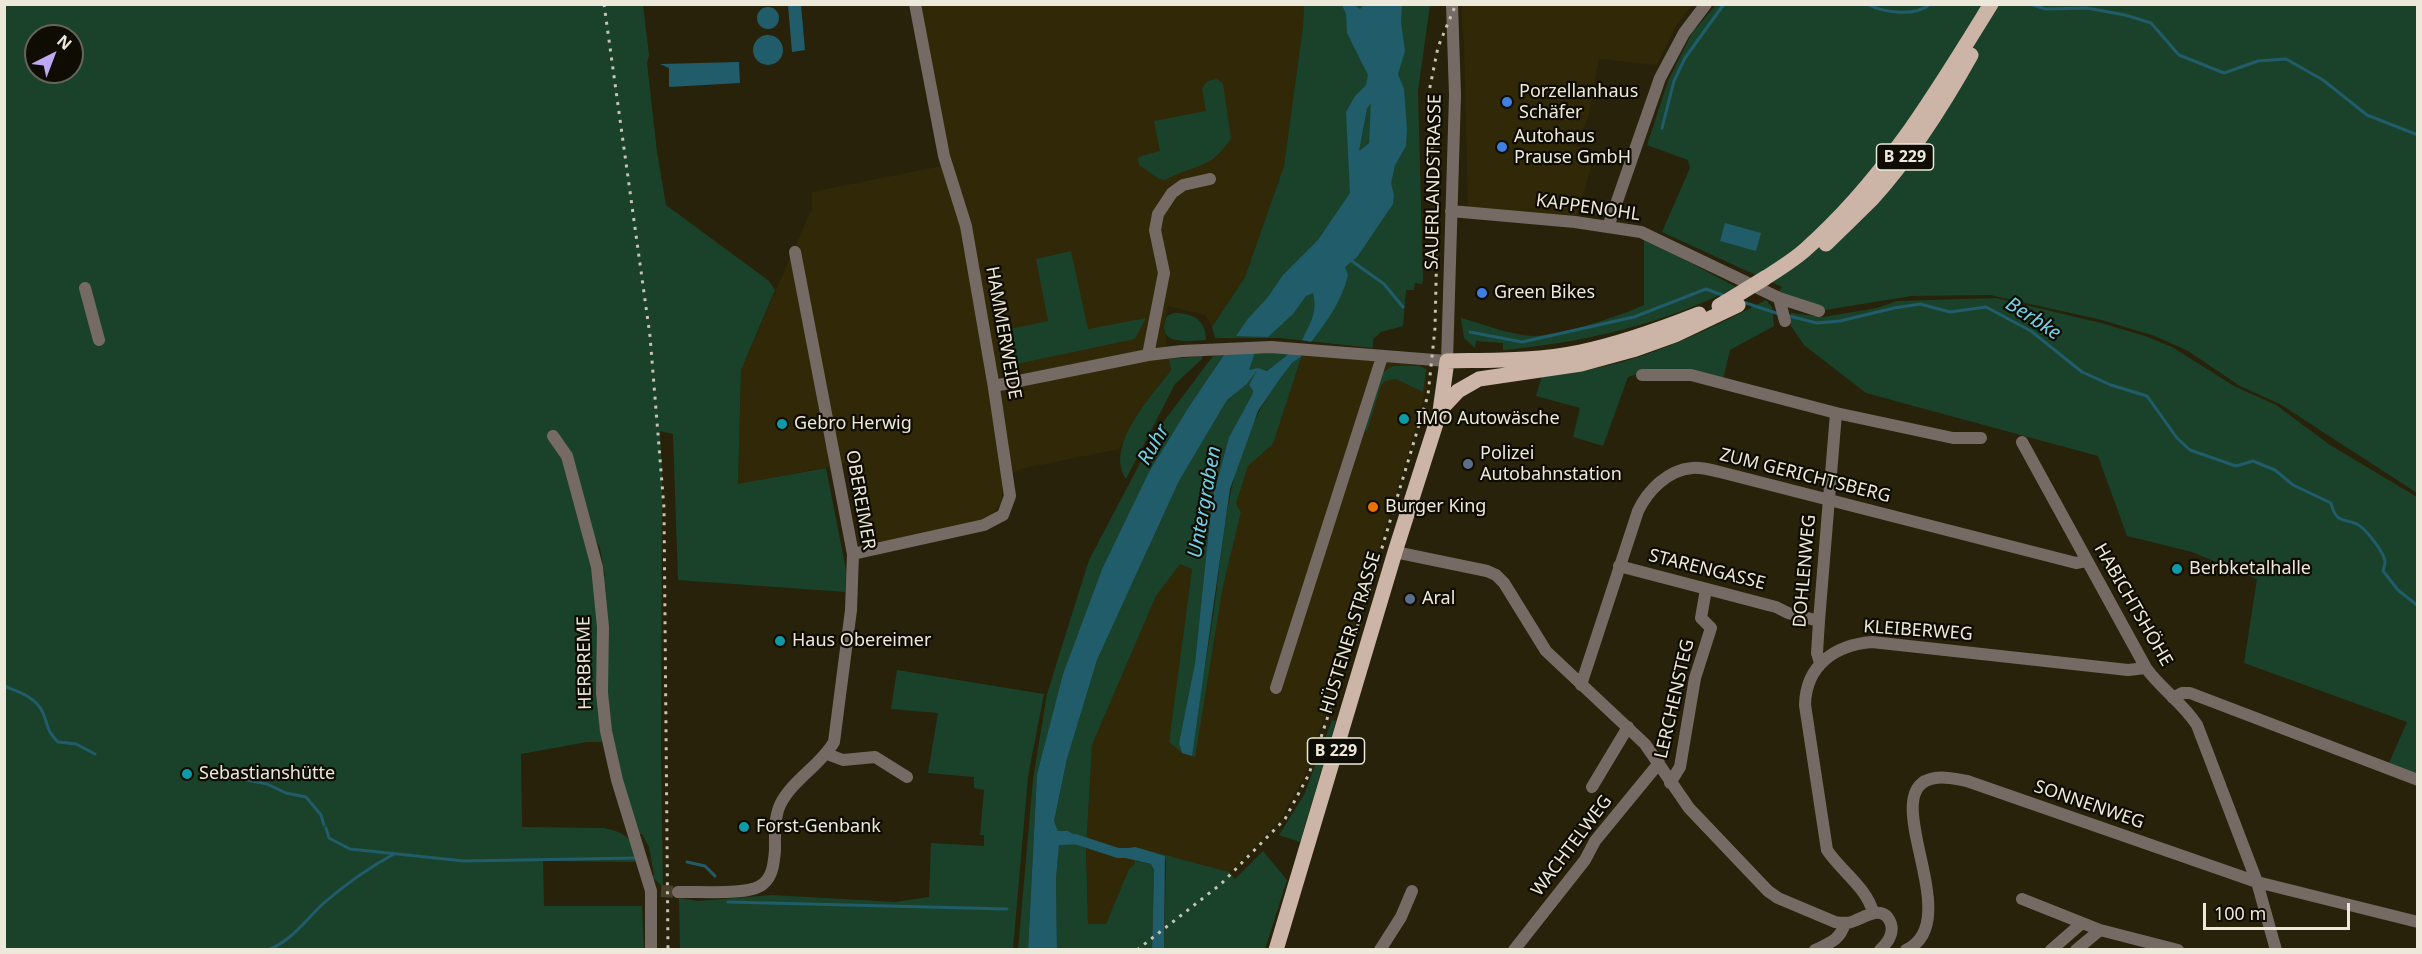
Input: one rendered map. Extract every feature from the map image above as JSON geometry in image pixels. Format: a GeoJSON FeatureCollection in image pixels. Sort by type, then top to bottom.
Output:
{"type":"FeatureCollection","features":[{"type":"Feature","properties":{"kind":"main road","name":"B 229"},"geometry":{"type":"LineString","coordinates":[[1440,411],[1458,391],[1479,379],[1581,364],[1676,335],[1738,305],[1772,280],[1805,250],[1870,183],[1924,113],[1991,4]]}},
{"type":"Feature","properties":{"kind":"main road","name":"B 229"},"geometry":{"type":"LineString","coordinates":[[1447,361],[1517,359],[1579,352],[1671,325],[1719,306],[1772,280],[1813,256],[1879,190],[1946,100],[1996,4]]}},
{"type":"Feature","properties":{"kind":"main road"},"geometry":{"type":"LineString","coordinates":[[1447,361],[1461,372],[1479,379]]}},
{"type":"Feature","properties":{"kind":"main road","name":"HÜSTENER STRASSE"},"geometry":{"type":"LineString","coordinates":[[1276,950],[1395,552],[1440,411],[1447,361]]}},
{"type":"Feature","properties":{"kind":"street","name":"HAMMERWEIDE"},"geometry":{"type":"LineString","coordinates":[[852,554],[984,525],[1003,515],[1010,496],[994,386],[966,226],[944,156],[915,4]]}},
{"type":"Feature","properties":{"kind":"street","name":"SAUERLANDSTRASSE"},"geometry":{"type":"LineString","coordinates":[[1447,361],[1455,95],[1452,4]]}},
{"type":"Feature","properties":{"kind":"street"},"geometry":{"type":"LineString","coordinates":[[1608,227],[1664,69],[1684,33],[1706,4]]}},
{"type":"Feature","properties":{"kind":"street"},"geometry":{"type":"LineString","coordinates":[[1148,355],[1164,273],[1155,230],[1158,214],[1172,193],[1183,185],[1210,179]]}},
{"type":"Feature","properties":{"kind":"street","name":"KAPPENOHL"},"geometry":{"type":"LineString","coordinates":[[1451,211],[1641,232],[1780,303],[1819,310]]}},
{"type":"Feature","properties":{"kind":"street","name":"OBEREIMER"},"geometry":{"type":"LineString","coordinates":[[678,892],[750,890],[762,885],[771,875],[773,867],[776,818],[779,806],[827,754],[834,742],[851,610],[852,554],[795,252]]}},
{"type":"Feature","properties":{"kind":"street"},"geometry":{"type":"LineString","coordinates":[[85,288],[99,340]]}},
{"type":"Feature","properties":{"kind":"street"},"geometry":{"type":"LineString","coordinates":[[1780,303],[1785,321]]}},
{"type":"Feature","properties":{"kind":"street"},"geometry":{"type":"LineString","coordinates":[[994,386],[1148,355],[1182,351],[1271,347],[1447,361]]}},
{"type":"Feature","properties":{"kind":"street"},"geometry":{"type":"LineString","coordinates":[[1276,688],[1382,357]]}},
{"type":"Feature","properties":{"kind":"street"},"geometry":{"type":"LineString","coordinates":[[1642,375],[1691,375],[1836,413],[1953,438],[1981,438]]}},
{"type":"Feature","properties":{"kind":"street","name":"DOHLENWEG"},"geometry":{"type":"LineString","coordinates":[[1820,663],[1817,653],[1819,621],[1836,413]]}},
{"type":"Feature","properties":{"kind":"street","name":"HERBREME"},"geometry":{"type":"LineString","coordinates":[[553,436],[567,456],[597,567],[603,627],[602,693],[606,731],[617,780],[656,891],[651,950]]}},
{"type":"Feature","properties":{"kind":"street","name":"HABICHTSHÖHE"},"geometry":{"type":"LineString","coordinates":[[2022,442],[2146,668],[2185,708],[2197,725],[2257,882],[2276,950]]}},
{"type":"Feature","properties":{"kind":"street","name":"ZUM GERICHTSBERG"},"geometry":{"type":"LineString","coordinates":[[1581,685],[1619,566],[1643,501],[1660,482],[1677,471],[1692,468],[1720,472],[2076,563],[2086,561]]}},
{"type":"Feature","properties":{"kind":"street"},"geometry":{"type":"LineString","coordinates":[[1395,552],[1486,571],[1500,578],[1513,595],[1541,645],[1645,744],[1689,808],[1768,891],[1778,898],[1835,922],[1845,923],[1873,912],[1881,913],[1891,925],[1890,938],[1880,950]]}},
{"type":"Feature","properties":{"kind":"street","name":"STARENGASSE"},"geometry":{"type":"LineString","coordinates":[[1619,566],[1776,607],[1788,614],[1819,621]]}},
{"type":"Feature","properties":{"kind":"street","name":"LERCHENSTEG"},"geometry":{"type":"LineString","coordinates":[[1670,783],[1680,767],[1695,678],[1711,628],[1701,618],[1706,589]]}},
{"type":"Feature","properties":{"kind":"street","name":"KLEIBERWEG"},"geometry":{"type":"LineString","coordinates":[[1820,663],[1844,647],[1872,642],[2128,670],[2146,668]]}},
{"type":"Feature","properties":{"kind":"street"},"geometry":{"type":"LineString","coordinates":[[1820,663],[1807,687],[1806,705],[1827,850],[1837,865],[1866,895],[1873,912]]}},
{"type":"Feature","properties":{"kind":"street"},"geometry":{"type":"LineString","coordinates":[[2173,698],[2182,693],[2190,693],[2418,780]]}},
{"type":"Feature","properties":{"kind":"street"},"geometry":{"type":"LineString","coordinates":[[1592,788],[1628,727]]}},
{"type":"Feature","properties":{"kind":"street"},"geometry":{"type":"LineString","coordinates":[[827,754],[843,760],[875,757],[907,777]]}},
{"type":"Feature","properties":{"kind":"street","name":"WACHTELWEG"},"geometry":{"type":"LineString","coordinates":[[1514,950],[1585,860],[1595,841],[1659,763]]}},
{"type":"Feature","properties":{"kind":"street","name":"SONNENWEG"},"geometry":{"type":"LineString","coordinates":[[1906,950],[1921,938],[1927,929],[1929,914],[1912,801],[1915,790],[1924,782],[1934,778],[1967,781],[2257,882],[2418,922]]}},
{"type":"Feature","properties":{"kind":"street"},"geometry":{"type":"LineString","coordinates":[[1380,950],[1401,917],[1412,891]]}},
{"type":"Feature","properties":{"kind":"street"},"geometry":{"type":"LineString","coordinates":[[2022,899],[2100,930],[2178,950]]}},
{"type":"Feature","properties":{"kind":"street"},"geometry":{"type":"LineString","coordinates":[[1815,950],[1838,939],[1842,935],[1845,923]]}},
{"type":"Feature","properties":{"kind":"street"},"geometry":{"type":"LineString","coordinates":[[2051,950],[2082,923]]}},
{"type":"Feature","properties":{"kind":"street"},"geometry":{"type":"LineString","coordinates":[[2076,950],[2100,930]]}},
{"type":"Feature","properties":{"kind":"shaded area"},"geometry":{"type":"Polygon","coordinates":[[[920,5],[1304,5],[1284,166],[1245,277],[1212,327],[1205,315],[1168,306],[1164,327],[1171,370],[1134,421],[1119,449],[1021,469],[1003,478],[1002,502],[990,517],[861,548],[847,463],[738,485],[741,370],[812,208],[812,192],[952,164],[920,5]]]}},
{"type":"Feature","properties":{"kind":"shaded area"},"geometry":{"type":"Polygon","coordinates":[[[1461,5],[1692,5],[1676,26],[1657,65],[1599,59],[1589,115],[1576,146],[1595,154],[1576,218],[1468,210],[1461,5]]]}},
{"type":"Feature","properties":{"kind":"shaded area"},"geometry":{"type":"Polygon","coordinates":[[[1302,355],[1420,365],[1427,368],[1426,388],[1410,447],[1357,618],[1304,777],[1281,818],[1229,872],[1139,849],[1134,866],[1129,869],[1106,924],[1088,924],[1086,850],[1092,745],[1156,596],[1180,563],[1192,569],[1169,742],[1222,591],[1241,512],[1236,504],[1248,466],[1273,444],[1302,355]]]}},
{"type":"Feature","properties":{"kind":"green space"},"geometry":{"type":"Polygon","coordinates":[[[5,5],[643,5],[657,152],[666,205],[769,281],[775,290],[741,370],[738,484],[826,468],[846,570],[845,592],[678,580],[673,434],[660,431],[663,887],[651,876],[654,875],[649,847],[642,834],[638,834],[626,796],[609,720],[603,577],[605,576],[600,548],[594,536],[571,451],[557,432],[596,586],[604,742],[587,742],[521,754],[522,827],[604,828],[619,832],[628,838],[639,862],[543,861],[544,906],[642,906],[644,949],[5,950],[5,5]]]}},
{"type":"Feature","properties":{"kind":"green space"},"geometry":{"type":"Polygon","coordinates":[[[1304,5],[1430,5],[1418,91],[1423,281],[1422,284],[1415,283],[1414,290],[1406,290],[1403,326],[1381,332],[1373,339],[1373,348],[1280,338],[1215,338],[1212,327],[1245,277],[1284,166],[1304,5]]]}},
{"type":"Feature","properties":{"kind":"green space"},"geometry":{"type":"Polygon","coordinates":[[[1716,5],[2417,5],[2417,493],[2280,404],[2240,386],[2188,351],[2155,336],[2102,320],[1990,295],[1911,296],[1819,311],[1778,293],[1782,287],[1662,232],[1690,168],[1688,160],[1647,145],[1668,81],[1692,33],[1716,5]]]}},
{"type":"Feature","properties":{"kind":"green space"},"geometry":{"type":"Polygon","coordinates":[[[1217,79],[1223,84],[1231,138],[1223,149],[1202,165],[1165,180],[1159,179],[1139,165],[1138,157],[1160,151],[1154,121],[1206,111],[1202,88],[1208,81],[1217,79]]]}},
{"type":"Feature","properties":{"kind":"green space"},"geometry":{"type":"Polygon","coordinates":[[[1644,238],[1736,287],[1680,312],[1593,337],[1503,350],[1503,343],[1476,341],[1475,348],[1464,338],[1461,318],[1533,336],[1558,333],[1589,325],[1644,305],[1644,238]]]}},
{"type":"Feature","properties":{"kind":"green space"},"geometry":{"type":"Polygon","coordinates":[[[1071,251],[1088,329],[1146,318],[1135,339],[1007,366],[1000,331],[1048,321],[1036,259],[1071,251]]]}},
{"type":"Feature","properties":{"kind":"green space"},"geometry":{"type":"Polygon","coordinates":[[[1996,298],[2101,323],[2172,347],[2234,386],[2276,405],[2330,445],[2417,497],[2417,774],[2389,763],[2407,722],[2244,663],[2257,579],[2192,552],[2127,536],[2098,456],[1866,393],[1804,345],[1791,326],[1791,313],[1823,317],[1877,308],[1897,301],[1996,298]]]}},
{"type":"Feature","properties":{"kind":"green space"},"geometry":{"type":"Polygon","coordinates":[[[1766,300],[1772,307],[1774,326],[1730,350],[1723,379],[1654,369],[1628,377],[1603,446],[1573,437],[1580,408],[1536,396],[1542,376],[1610,365],[1657,351],[1766,300]]]}},
{"type":"Feature","properties":{"kind":"green space"},"geometry":{"type":"Polygon","coordinates":[[[1174,313],[1187,314],[1197,319],[1204,327],[1206,340],[1182,341],[1169,337],[1165,333],[1164,326],[1167,316],[1174,313]]]}},
{"type":"Feature","properties":{"kind":"green space"},"geometry":{"type":"Polygon","coordinates":[[[1226,351],[1291,352],[1267,371],[1259,369],[1249,385],[1253,391],[1252,395],[1229,437],[1212,499],[1195,663],[1179,743],[1182,752],[1169,742],[1192,569],[1180,564],[1156,596],[1092,745],[1086,850],[1088,924],[1106,924],[1129,869],[1134,865],[1139,848],[1229,872],[1235,879],[1263,851],[1287,880],[1265,949],[1164,949],[1165,856],[1139,849],[1136,861],[1151,864],[1154,870],[1152,949],[1057,949],[1056,879],[1059,844],[1086,844],[1086,841],[1068,831],[1058,831],[1054,821],[1067,759],[1097,660],[1179,481],[1227,400],[1247,384],[1257,369],[1248,370],[1255,352],[1226,352],[1190,405],[1149,473],[1102,569],[1063,674],[1037,774],[1028,949],[1018,950],[1033,779],[1047,694],[1089,560],[1158,429],[1213,356],[1226,351]]]}},
{"type":"Feature","properties":{"kind":"green space"},"geometry":{"type":"Polygon","coordinates":[[[1291,352],[1302,355],[1273,444],[1248,466],[1236,504],[1241,512],[1222,591],[1195,757],[1187,754],[1191,755],[1212,624],[1223,535],[1234,477],[1254,421],[1279,379],[1301,356],[1291,352]]]}},
{"type":"Feature","properties":{"kind":"green space"},"geometry":{"type":"Polygon","coordinates":[[[1202,356],[1202,359],[1175,384],[1126,479],[1121,466],[1121,452],[1126,437],[1143,407],[1171,370],[1169,359],[1202,356]]]}},
{"type":"Feature","properties":{"kind":"green space"},"geometry":{"type":"Polygon","coordinates":[[[1393,366],[1419,366],[1426,369],[1423,392],[1396,379],[1385,381],[1381,386],[1367,431],[1364,430],[1382,373],[1393,366]]]}},
{"type":"Feature","properties":{"kind":"green space"},"geometry":{"type":"Polygon","coordinates":[[[897,670],[1044,694],[1028,776],[1013,949],[680,949],[679,898],[698,901],[772,895],[895,902],[929,897],[931,843],[984,846],[984,835],[980,835],[984,790],[974,788],[974,777],[928,773],[938,713],[891,709],[897,670]]]}},
{"type":"Feature","properties":{"kind":"green space"},"geometry":{"type":"Polygon","coordinates":[[[1332,720],[1336,721],[1300,842],[1279,835],[1304,795],[1332,720]]]}},
{"type":"Feature","properties":{"kind":"water"},"geometry":{"type":"Polygon","coordinates":[[[788,5],[801,5],[805,50],[792,52],[788,5]]]}},
{"type":"Feature","properties":{"kind":"water"},"geometry":{"type":"Polygon","coordinates":[[[1342,5],[1354,5],[1360,9],[1364,5],[1402,5],[1401,22],[1405,51],[1398,74],[1404,89],[1407,129],[1406,146],[1395,165],[1391,183],[1394,195],[1393,204],[1357,257],[1345,267],[1348,275],[1338,302],[1311,342],[1302,340],[1314,312],[1313,293],[1306,296],[1293,314],[1268,337],[1236,336],[1283,275],[1318,240],[1350,193],[1346,112],[1355,96],[1366,85],[1368,75],[1347,33],[1346,14],[1342,5]],[[1386,87],[1367,108],[1359,151],[1381,134],[1387,115],[1386,87]]]}},
{"type":"Feature","properties":{"kind":"water"},"geometry":{"type":"Polygon","coordinates":[[[768,7],[776,10],[779,18],[776,26],[768,29],[760,26],[757,18],[760,10],[768,7]]]}},
{"type":"Feature","properties":{"kind":"water"},"geometry":{"type":"Polygon","coordinates":[[[768,35],[774,36],[782,44],[782,56],[774,64],[768,65],[762,64],[754,56],[753,50],[754,44],[762,36],[768,35]]]}},
{"type":"Feature","properties":{"kind":"water"},"geometry":{"type":"Polygon","coordinates":[[[739,62],[740,83],[669,87],[669,68],[660,64],[739,62]]]}},
{"type":"Feature","properties":{"kind":"water"},"geometry":{"type":"Polygon","coordinates":[[[1725,223],[1761,233],[1756,251],[1720,241],[1725,223]]]}},
{"type":"Feature","properties":{"kind":"water"},"geometry":{"type":"Polygon","coordinates":[[[1226,352],[1255,352],[1249,370],[1258,368],[1267,371],[1291,352],[1302,356],[1292,363],[1258,411],[1230,489],[1192,756],[1182,753],[1179,743],[1195,663],[1212,499],[1229,437],[1252,395],[1253,391],[1249,385],[1257,370],[1247,384],[1227,400],[1179,481],[1097,660],[1067,759],[1054,821],[1058,831],[1068,831],[1086,841],[1086,844],[1059,845],[1056,879],[1057,949],[1028,950],[1037,774],[1063,674],[1102,569],[1149,472],[1226,352]]]}},
{"type":"Feature","properties":{"kind":"water"},"geometry":{"type":"Polygon","coordinates":[[[1135,847],[1165,856],[1164,949],[1152,949],[1154,870],[1151,864],[1121,857],[1122,849],[1135,847]]]}},
{"type":"Feature","properties":{"kind":"waterway"},"geometry":{"type":"LineString","coordinates":[[1662,128],[1674,81],[1685,58],[1724,4]]}},
{"type":"Feature","properties":{"kind":"waterway"},"geometry":{"type":"LineString","coordinates":[[1867,4],[1882,10],[1899,12],[1916,11],[1930,4]]}},
{"type":"Feature","properties":{"kind":"waterway"},"geometry":{"type":"LineString","coordinates":[[2031,4],[2045,9],[2087,8],[2125,15],[2151,23],[2179,55],[2224,73],[2258,61],[2286,59],[2323,80],[2367,115],[2418,135]]}},
{"type":"Feature","properties":{"kind":"waterway","name":"Ruhr"},"geometry":{"type":"LineString","coordinates":[[1373,159],[1378,148],[1381,71]]}},
{"type":"Feature","properties":{"kind":"waterway","name":"Berbke"},"geometry":{"type":"LineString","coordinates":[[1349,259],[1384,284],[1403,307]]}},
{"type":"Feature","properties":{"kind":"waterway","name":"Berbke"},"geometry":{"type":"LineString","coordinates":[[1470,332],[1522,342],[1634,317],[1706,289],[1725,296]]}},
{"type":"Feature","properties":{"kind":"waterway","name":"Berbke"},"geometry":{"type":"LineString","coordinates":[[1743,302],[1779,314]]}},
{"type":"Feature","properties":{"kind":"waterway","name":"Berbke"},"geometry":{"type":"LineString","coordinates":[[1789,316],[1817,323],[1840,321],[1920,304],[1950,312],[1986,307],[2031,331],[2082,372],[2111,385],[2147,396],[2177,438],[2190,450],[2236,466],[2253,461],[2275,470],[2293,485],[2331,503],[2337,517],[2357,524],[2369,535],[2384,558],[2383,571],[2398,590],[2418,606]]}},
{"type":"Feature","properties":{"kind":"waterway"},"geometry":{"type":"LineString","coordinates":[[4,686],[26,696],[40,707],[50,731],[58,742],[76,744],[95,754]]}},
{"type":"Feature","properties":{"kind":"waterway"},"geometry":{"type":"LineString","coordinates":[[242,779],[267,784],[286,793],[306,797],[321,815],[324,825]]}},
{"type":"Feature","properties":{"kind":"waterway"},"geometry":{"type":"LineString","coordinates":[[326,828],[329,838],[350,849],[464,861],[636,858]]}},
{"type":"Feature","properties":{"kind":"waterway"},"geometry":{"type":"LineString","coordinates":[[1075,839],[1118,853],[1136,853]]}},
{"type":"Feature","properties":{"kind":"waterway"},"geometry":{"type":"LineString","coordinates":[[267,950],[291,936],[325,902],[350,882],[394,854]]}},
{"type":"Feature","properties":{"kind":"waterway"},"geometry":{"type":"LineString","coordinates":[[687,862],[705,866],[715,876]]}},
{"type":"Feature","properties":{"kind":"waterway"},"geometry":{"type":"LineString","coordinates":[[728,902],[1007,909]]}},
{"type":"Feature","properties":{"kind":"tunnel"},"geometry":{"type":"LineString","coordinates":[[661,891],[678,892]]}},
{"type":"Feature","properties":{"kind":"railway"},"geometry":{"type":"LineString","coordinates":[[604,4],[650,336],[664,508],[668,950]]}},
{"type":"Feature","properties":{"kind":"railway"},"geometry":{"type":"LineString","coordinates":[[1137,950],[1221,884],[1285,819],[1309,774],[1369,591],[1428,395],[1435,328],[1437,240],[1429,92],[1438,47],[1456,4]]}},
{"type":"Feature","properties":{"kind":"place","name":"Porzellanhaus Schäfer"},"geometry":{"type":"Point","coordinates":[1507,102]}},
{"type":"Feature","properties":{"kind":"place","name":"Autohaus Prause GmbH"},"geometry":{"type":"Point","coordinates":[1502,147]}},
{"type":"Feature","properties":{"kind":"place","name":"Green Bikes"},"geometry":{"type":"Point","coordinates":[1482,293]}},
{"type":"Feature","properties":{"kind":"place","name":"IMO Autowäsche"},"geometry":{"type":"Point","coordinates":[1404,419]}},
{"type":"Feature","properties":{"kind":"place","name":"Gebro Herwig"},"geometry":{"type":"Point","coordinates":[782,424]}},
{"type":"Feature","properties":{"kind":"place","name":"Polizei Autobahnstation"},"geometry":{"type":"Point","coordinates":[1468,464]}},
{"type":"Feature","properties":{"kind":"place","name":"Burger King"},"geometry":{"type":"Point","coordinates":[1373,507]}},
{"type":"Feature","properties":{"kind":"place","name":"Berbketalhalle"},"geometry":{"type":"Point","coordinates":[2177,569]}},
{"type":"Feature","properties":{"kind":"place","name":"Aral"},"geometry":{"type":"Point","coordinates":[1410,599]}},
{"type":"Feature","properties":{"kind":"place","name":"Haus Obereimer"},"geometry":{"type":"Point","coordinates":[780,641]}},
{"type":"Feature","properties":{"kind":"place","name":"Sebastianshütte"},"geometry":{"type":"Point","coordinates":[187,774]}},
{"type":"Feature","properties":{"kind":"place","name":"Forst-Genbank"},"geometry":{"type":"Point","coordinates":[744,827]}},
{"type":"Feature","properties":{"kind":"water label","name":"Untergraben"},"geometry":{"type":"Point","coordinates":[1205,502]}}]}
